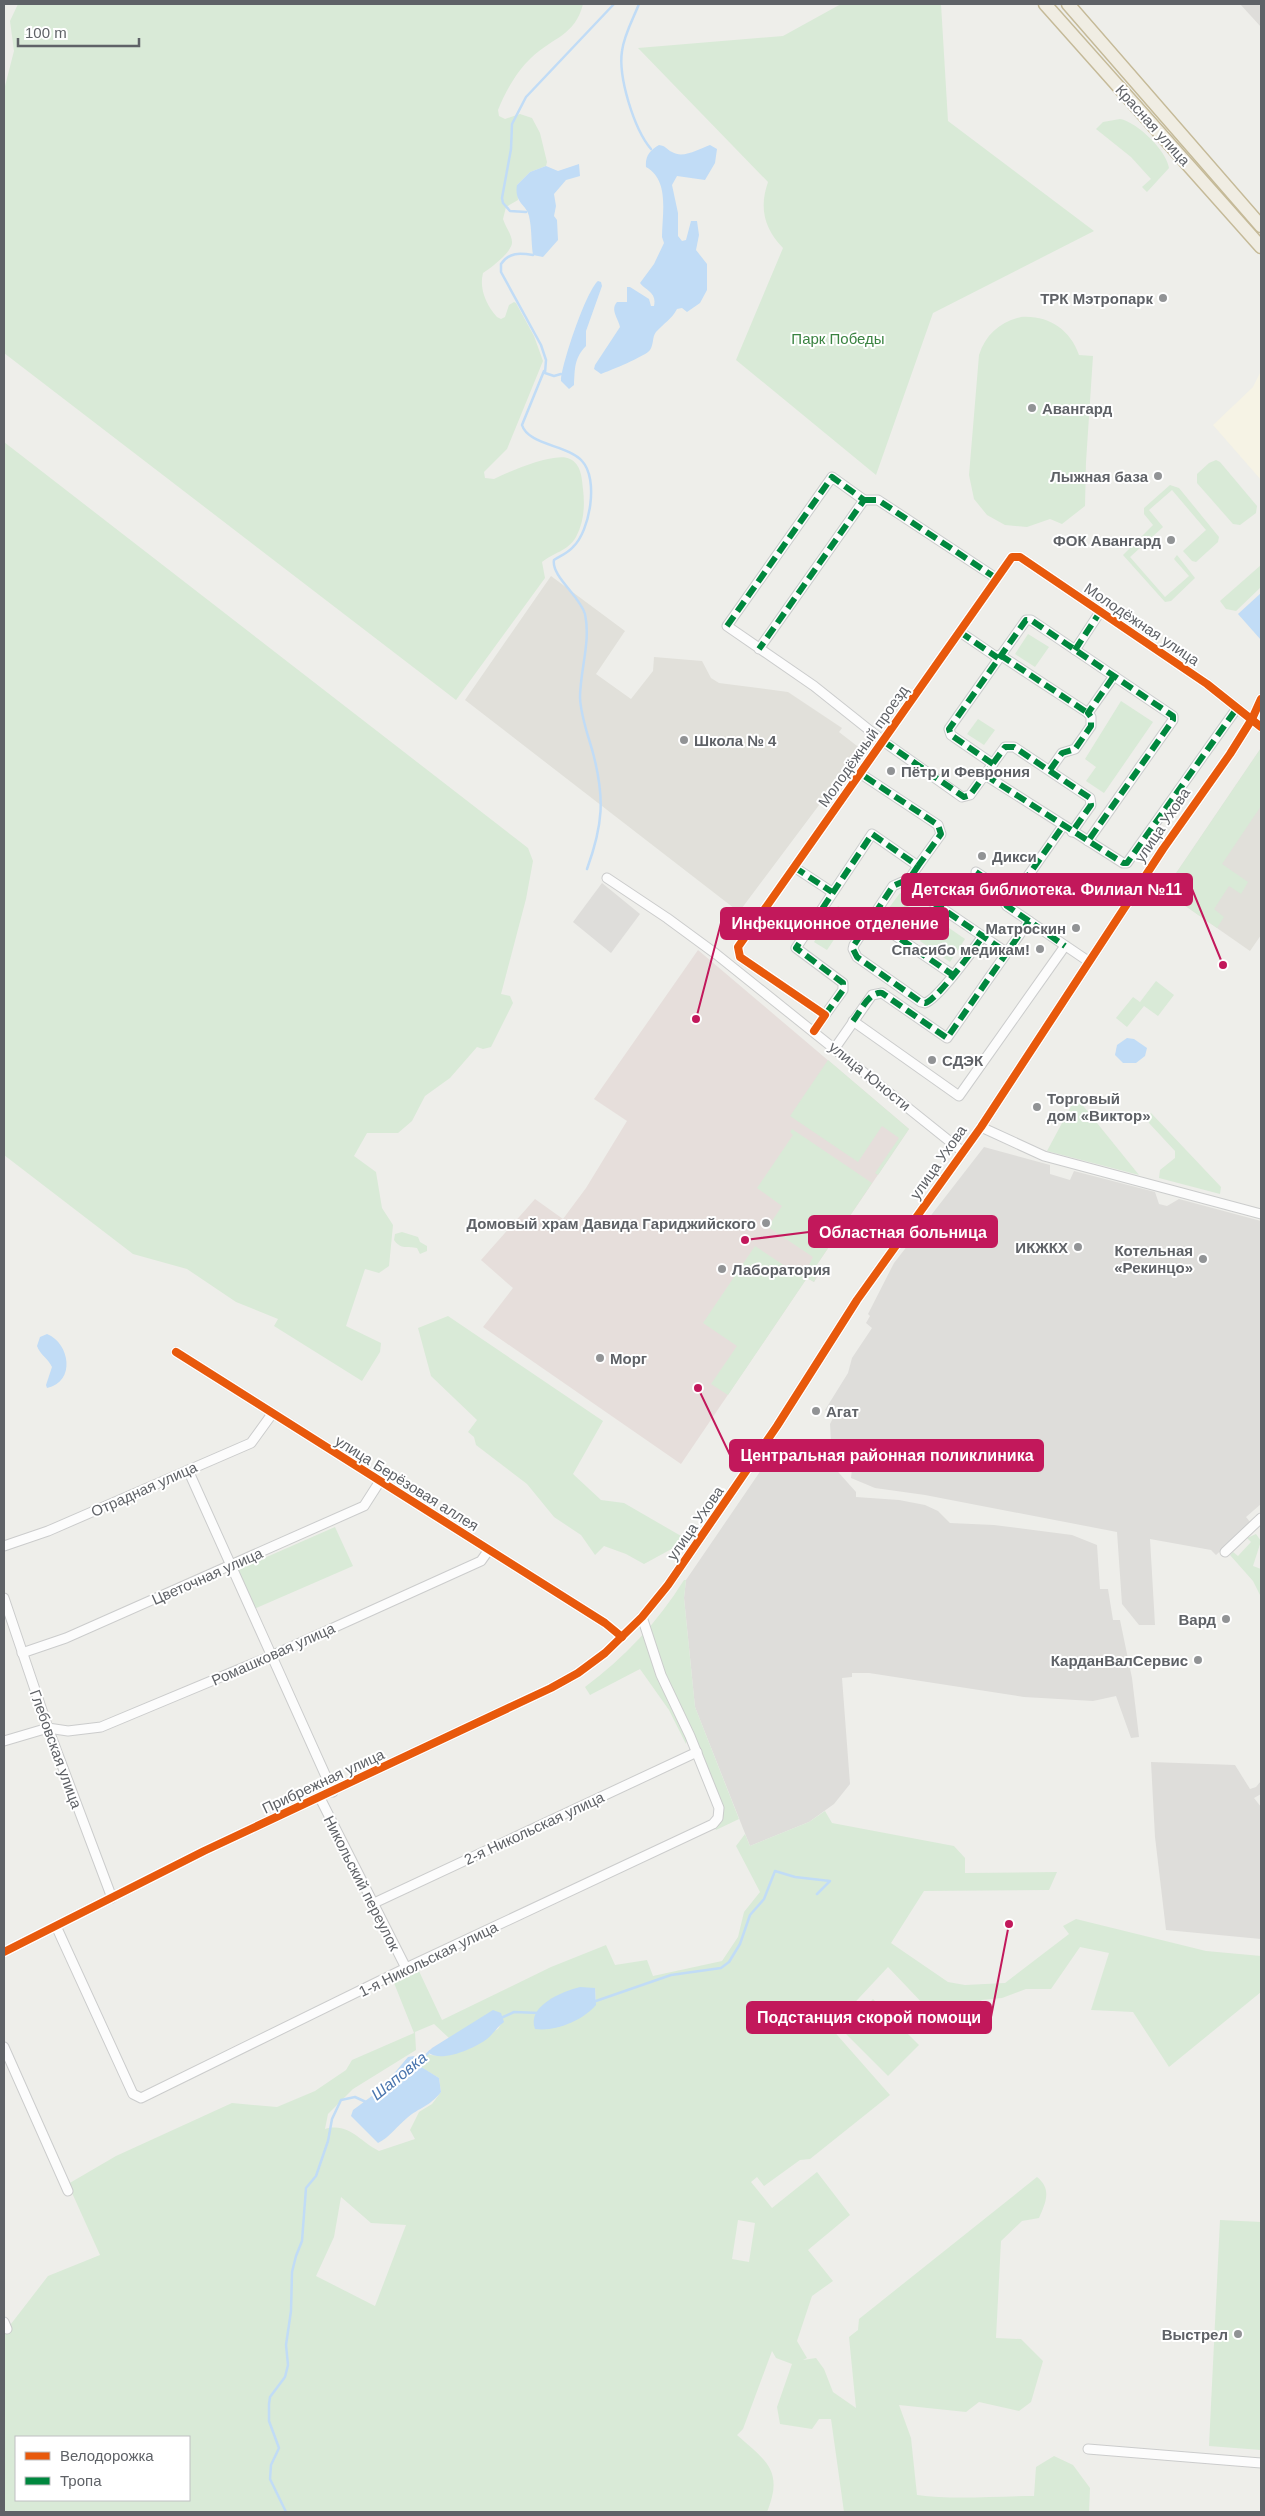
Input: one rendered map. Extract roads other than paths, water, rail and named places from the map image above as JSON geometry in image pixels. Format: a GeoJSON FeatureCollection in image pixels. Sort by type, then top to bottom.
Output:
{"type":"FeatureCollection","features":[{"type":"Feature","properties":{"kind":"highway","name":"Красная улица"},"geometry":{"type":"LineString","coordinates":[[1045,4],[1261,247]]}},
{"type":"Feature","properties":{"kind":"highway","name":"Красная улица"},"geometry":{"type":"LineString","coordinates":[[1068,4],[1261,226]]}},
{"type":"Feature","properties":{"kind":"street"},"geometry":{"type":"LineString","coordinates":[[996,578],[878,500],[864,500],[832,477],[727,626],[814,686],[883,742],[962,797],[970,795],[1005,747],[1011,745],[1092,800],[1072,832]]}},
{"type":"Feature","properties":{"kind":"street"},"geometry":{"type":"LineString","coordinates":[[759,649],[864,500]]}},
{"type":"Feature","properties":{"kind":"street","name":"Молодёжный проезд"},"geometry":{"type":"LineString","coordinates":[[826,1015],[740,958],[738,947],[861,774],[996,578],[1014,556]]}},
{"type":"Feature","properties":{"kind":"street","name":"Молодёжная улица"},"geometry":{"type":"LineString","coordinates":[[1014,556],[1020,557],[1207,684],[1261,727]]}},
{"type":"Feature","properties":{"kind":"street"},"geometry":{"type":"LineString","coordinates":[[1075,650],[1100,612]]}},
{"type":"Feature","properties":{"kind":"street"},"geometry":{"type":"LineString","coordinates":[[993,764],[951,735],[949,729],[1024,621],[1028,620],[1075,650],[1173,718],[1088,841]]}},
{"type":"Feature","properties":{"kind":"street"},"geometry":{"type":"LineString","coordinates":[[960,632],[1088,713],[1091,717],[1091,726],[1075,749],[1062,753],[1050,770]]}},
{"type":"Feature","properties":{"kind":"street"},"geometry":{"type":"LineString","coordinates":[[1088,713],[1114,676]]}},
{"type":"Feature","properties":{"kind":"street","name":"улица Ухова"},"geometry":{"type":"LineString","coordinates":[[642,1617],[711,1525],[857,1300],[980,1127],[1088,961],[1252,719],[1261,699]]}},
{"type":"Feature","properties":{"kind":"street"},"geometry":{"type":"LineString","coordinates":[[985,775],[1123,863],[1129,861],[1237,708]]}},
{"type":"Feature","properties":{"kind":"street","name":"улица Ухова"},"geometry":{"type":"LineString","coordinates":[[1252,719],[1261,710]]}},
{"type":"Feature","properties":{"kind":"street"},"geometry":{"type":"LineString","coordinates":[[861,774],[938,825],[941,830],[940,839],[906,884]]}},
{"type":"Feature","properties":{"kind":"street"},"geometry":{"type":"LineString","coordinates":[[1007,906],[1063,826]]}},
{"type":"Feature","properties":{"kind":"street"},"geometry":{"type":"LineString","coordinates":[[814,1031],[843,990],[843,983],[796,948],[872,834],[918,866]]}},
{"type":"Feature","properties":{"kind":"street"},"geometry":{"type":"LineString","coordinates":[[794,867],[832,892]]}},
{"type":"Feature","properties":{"kind":"street"},"geometry":{"type":"LineString","coordinates":[[976,872],[988,880],[1007,906],[1088,961]]}},
{"type":"Feature","properties":{"kind":"street","name":"улица Юности"},"geometry":{"type":"LineString","coordinates":[[607,878],[668,918],[814,1031],[963,1152]]}},
{"type":"Feature","properties":{"kind":"street"},"geometry":{"type":"LineString","coordinates":[[983,936],[934,999],[925,1003],[854,953],[854,945],[893,886],[902,882],[906,884],[983,936],[1006,952]]}},
{"type":"Feature","properties":{"kind":"street"},"geometry":{"type":"LineString","coordinates":[[871,919],[953,975]]}},
{"type":"Feature","properties":{"kind":"street"},"geometry":{"type":"LineString","coordinates":[[835,1048],[872,995],[877,992],[882,993],[947,1038],[1029,921]]}},
{"type":"Feature","properties":{"kind":"street"},"geometry":{"type":"LineString","coordinates":[[853,1021],[959,1096],[1065,946]]}},
{"type":"Feature","properties":{"kind":"street"},"geometry":{"type":"LineString","coordinates":[[980,1127],[1044,1156],[1261,1214]]}},
{"type":"Feature","properties":{"kind":"street","name":"улица Берёзовая аллея"},"geometry":{"type":"LineString","coordinates":[[176,1352],[488,1551],[605,1623],[622,1637]]}},
{"type":"Feature","properties":{"kind":"street","name":"Отрадная улица"},"geometry":{"type":"LineString","coordinates":[[4,1546],[48,1531],[251,1443],[272,1414]]}},
{"type":"Feature","properties":{"kind":"street"},"geometry":{"type":"LineString","coordinates":[[188,1470],[333,1792]]}},
{"type":"Feature","properties":{"kind":"street","name":"Цветочная улица"},"geometry":{"type":"LineString","coordinates":[[22,1653],[66,1638],[364,1506],[380,1481]]}},
{"type":"Feature","properties":{"kind":"street"},"geometry":{"type":"LineString","coordinates":[[1225,1552],[1261,1518]]}},
{"type":"Feature","properties":{"kind":"street","name":"Ромашковая улица"},"geometry":{"type":"LineString","coordinates":[[48,1728],[68,1731],[101,1727],[271,1656],[481,1561],[488,1551]]}},
{"type":"Feature","properties":{"kind":"street","name":"Глебовская улица"},"geometry":{"type":"LineString","coordinates":[[4,1598],[48,1728],[112,1898]]}},
{"type":"Feature","properties":{"kind":"street"},"geometry":{"type":"LineString","coordinates":[[642,1617],[661,1675],[697,1752]]}},
{"type":"Feature","properties":{"kind":"street","name":"Прибрежная улица"},"geometry":{"type":"LineString","coordinates":[[4,1952],[213,1847],[551,1688],[578,1673],[622,1637],[642,1617]]}},
{"type":"Feature","properties":{"kind":"street"},"geometry":{"type":"LineString","coordinates":[[4,1741],[48,1728]]}},
{"type":"Feature","properties":{"kind":"street","name":"1-я Никольская улица"},"geometry":{"type":"LineString","coordinates":[[56,1926],[132,2094],[136,2098],[144,2097],[406,1968],[713,1824],[718,1818],[719,1808],[697,1752]]}},
{"type":"Feature","properties":{"kind":"street","name":"2-я Никольская улица"},"geometry":{"type":"LineString","coordinates":[[372,1904],[697,1752]]}},
{"type":"Feature","properties":{"kind":"street","name":"Никольский переулок"},"geometry":{"type":"LineString","coordinates":[[320,1798],[406,1968]]}},
{"type":"Feature","properties":{"kind":"street"},"geometry":{"type":"LineString","coordinates":[[4,2047],[68,2191]]}},
{"type":"Feature","properties":{"kind":"street"},"geometry":{"type":"LineString","coordinates":[[1088,2449],[1261,2463]]}},
{"type":"Feature","properties":{"kind":"water"},"geometry":{"type":"Polygon","coordinates":[[[659,145],[676,154],[691,153],[710,145],[717,149],[715,163],[705,180],[677,176],[672,185],[678,213],[678,236],[682,241],[686,240],[691,221],[697,221],[699,235],[696,250],[707,264],[707,290],[700,303],[687,312],[682,308],[677,309],[670,319],[656,332],[651,348],[647,353],[601,374],[594,369],[595,365],[620,327],[614,308],[617,302],[627,302],[627,287],[649,299],[651,306],[654,306],[654,298],[640,283],[654,264],[664,243],[662,237],[662,189],[654,173],[646,167],[646,160],[649,154],[659,145]]]}},
{"type":"Feature","properties":{"kind":"water"},"geometry":{"type":"Polygon","coordinates":[[[579,164],[580,176],[566,180],[554,194],[556,206],[554,216],[557,220],[558,240],[543,257],[533,255],[529,216],[517,196],[517,185],[530,172],[546,166],[558,171],[579,164]]]}},
{"type":"Feature","properties":{"kind":"water"},"geometry":{"type":"Polygon","coordinates":[[[598,281],[601,282],[602,286],[586,331],[586,346],[577,359],[574,385],[569,389],[561,381],[565,360],[581,313],[598,281]]]}},
{"type":"Feature","properties":{"kind":"water"},"geometry":{"type":"Polygon","coordinates":[[[1261,593],[1261,640],[1238,614],[1261,593]]]}},
{"type":"Feature","properties":{"kind":"water"},"geometry":{"type":"Polygon","coordinates":[[[1127,1038],[1134,1039],[1147,1048],[1145,1056],[1136,1063],[1123,1063],[1115,1055],[1117,1045],[1127,1038]]]}},
{"type":"Feature","properties":{"kind":"water"},"geometry":{"type":"Polygon","coordinates":[[[47,1334],[61,1345],[65,1353],[66,1371],[56,1384],[47,1388],[46,1385],[52,1367],[37,1346],[40,1337],[47,1334]]]}},
{"type":"Feature","properties":{"kind":"water"},"geometry":{"type":"Polygon","coordinates":[[[580,1987],[595,1988],[596,2005],[591,2010],[577,2020],[560,2027],[535,2029],[536,2013],[541,2007],[556,1996],[580,1987]]]}},
{"type":"Feature","properties":{"kind":"water"},"geometry":{"type":"Polygon","coordinates":[[[493,2010],[501,2013],[504,2022],[482,2043],[449,2056],[433,2055],[428,2052],[432,2048],[493,2010]]]}},
{"type":"Feature","properties":{"kind":"water"},"geometry":{"type":"Polygon","coordinates":[[[414,2056],[417,2059],[418,2065],[439,2078],[441,2092],[378,2143],[351,2116],[353,2110],[380,2090],[408,2057],[414,2056]]]}},
{"type":"Feature","properties":{"kind":"waterway"},"geometry":{"type":"LineString","coordinates":[[526,212],[510,211],[503,203],[502,198],[511,149],[512,124],[526,97],[614,4]]}},
{"type":"Feature","properties":{"kind":"waterway"},"geometry":{"type":"LineString","coordinates":[[639,4],[625,39],[621,62],[625,88],[633,116],[651,149]]}},
{"type":"Feature","properties":{"kind":"waterway"},"geometry":{"type":"LineString","coordinates":[[533,255],[511,255],[501,264],[501,272],[541,345],[546,360],[545,373],[554,376],[561,374]]}},
{"type":"Feature","properties":{"kind":"waterway"},"geometry":{"type":"LineString","coordinates":[[544,371],[522,425],[532,437],[576,456],[587,469],[590,480],[590,505],[584,529],[571,549],[554,560],[557,573],[582,607],[587,624],[580,698],[583,719],[597,769],[601,798],[599,825],[587,869]]}},
{"type":"Feature","properties":{"kind":"waterway","name":"Шаповка"},"geometry":{"type":"LineString","coordinates":[[593,2002],[671,1975],[721,1968],[729,1962],[740,1944],[750,1915],[764,1899],[775,1871],[795,1877],[830,1881],[817,1894]]}},
{"type":"Feature","properties":{"kind":"waterway","name":"Шаповка"},"geometry":{"type":"LineString","coordinates":[[501,2018],[514,2012],[539,2013]]}},
{"type":"Feature","properties":{"kind":"waterway","name":"Шаповка"},"geometry":{"type":"LineString","coordinates":[[415,2067],[430,2051]]}},
{"type":"Feature","properties":{"kind":"waterway","name":"Шаповка"},"geometry":{"type":"LineString","coordinates":[[286,2512],[270,2479],[271,2465],[279,2448],[269,2421],[269,2404],[270,2397],[285,2377],[288,2365],[286,2345],[291,2311],[292,2272],[302,2241],[306,2188],[316,2176],[328,2141],[332,2119],[341,2100],[355,2097],[366,2102]]}},
{"type":"Feature","properties":{"kind":"place","name":"ТРК Мэтропарк"},"geometry":{"type":"Point","coordinates":[1163,298]}},
{"type":"Feature","properties":{"kind":"place","name":"Авангард"},"geometry":{"type":"Point","coordinates":[1032,408]}},
{"type":"Feature","properties":{"kind":"place","name":"Лыжная база"},"geometry":{"type":"Point","coordinates":[1158,476]}},
{"type":"Feature","properties":{"kind":"place","name":"ФОК Авангард"},"geometry":{"type":"Point","coordinates":[1171,540]}},
{"type":"Feature","properties":{"kind":"place","name":"Школа № 4"},"geometry":{"type":"Point","coordinates":[684,740]}},
{"type":"Feature","properties":{"kind":"place","name":"Пётр и Феврония"},"geometry":{"type":"Point","coordinates":[891,771]}},
{"type":"Feature","properties":{"kind":"place","name":"Дикси"},"geometry":{"type":"Point","coordinates":[982,856]}},
{"type":"Feature","properties":{"kind":"place","name":"Матроскин"},"geometry":{"type":"Point","coordinates":[1076,928]}},
{"type":"Feature","properties":{"kind":"place","name":"Спасибо медикам!"},"geometry":{"type":"Point","coordinates":[1040,949]}},
{"type":"Feature","properties":{"kind":"place","name":"Детская библиотека. Филиал №11"},"geometry":{"type":"Point","coordinates":[1223,965]}},
{"type":"Feature","properties":{"kind":"place","name":"Инфекционное отделение"},"geometry":{"type":"Point","coordinates":[696,1019]}},
{"type":"Feature","properties":{"kind":"place","name":"СДЭК"},"geometry":{"type":"Point","coordinates":[932,1060]}},
{"type":"Feature","properties":{"kind":"place","name":"Торговый дом «Виктор»"},"geometry":{"type":"Point","coordinates":[1037,1107]}},
{"type":"Feature","properties":{"kind":"place","name":"Домовый храм Давида Гариджийского"},"geometry":{"type":"Point","coordinates":[766,1223]}},
{"type":"Feature","properties":{"kind":"place","name":"Областная больница"},"geometry":{"type":"Point","coordinates":[745,1240]}},
{"type":"Feature","properties":{"kind":"place","name":"ИКЖКХ"},"geometry":{"type":"Point","coordinates":[1078,1247]}},
{"type":"Feature","properties":{"kind":"place","name":"Котельная «Рекинцо»"},"geometry":{"type":"Point","coordinates":[1203,1259]}},
{"type":"Feature","properties":{"kind":"place","name":"Лаборатория"},"geometry":{"type":"Point","coordinates":[722,1269]}},
{"type":"Feature","properties":{"kind":"place","name":"Морг"},"geometry":{"type":"Point","coordinates":[600,1358]}},
{"type":"Feature","properties":{"kind":"place","name":"Центральная районная поликлиника"},"geometry":{"type":"Point","coordinates":[698,1388]}},
{"type":"Feature","properties":{"kind":"place","name":"Агат"},"geometry":{"type":"Point","coordinates":[816,1411]}},
{"type":"Feature","properties":{"kind":"place","name":"Вард"},"geometry":{"type":"Point","coordinates":[1226,1619]}},
{"type":"Feature","properties":{"kind":"place","name":"КарданВалСервис"},"geometry":{"type":"Point","coordinates":[1198,1660]}},
{"type":"Feature","properties":{"kind":"place","name":"Подстанция скорой помощи"},"geometry":{"type":"Point","coordinates":[1009,1924]}},
{"type":"Feature","properties":{"kind":"place","name":"Выстрел"},"geometry":{"type":"Point","coordinates":[1238,2334]}},
{"type":"Feature","properties":{"kind":"park label","name":"Парк Победы"},"geometry":{"type":"Point","coordinates":[838,338]}}]}
